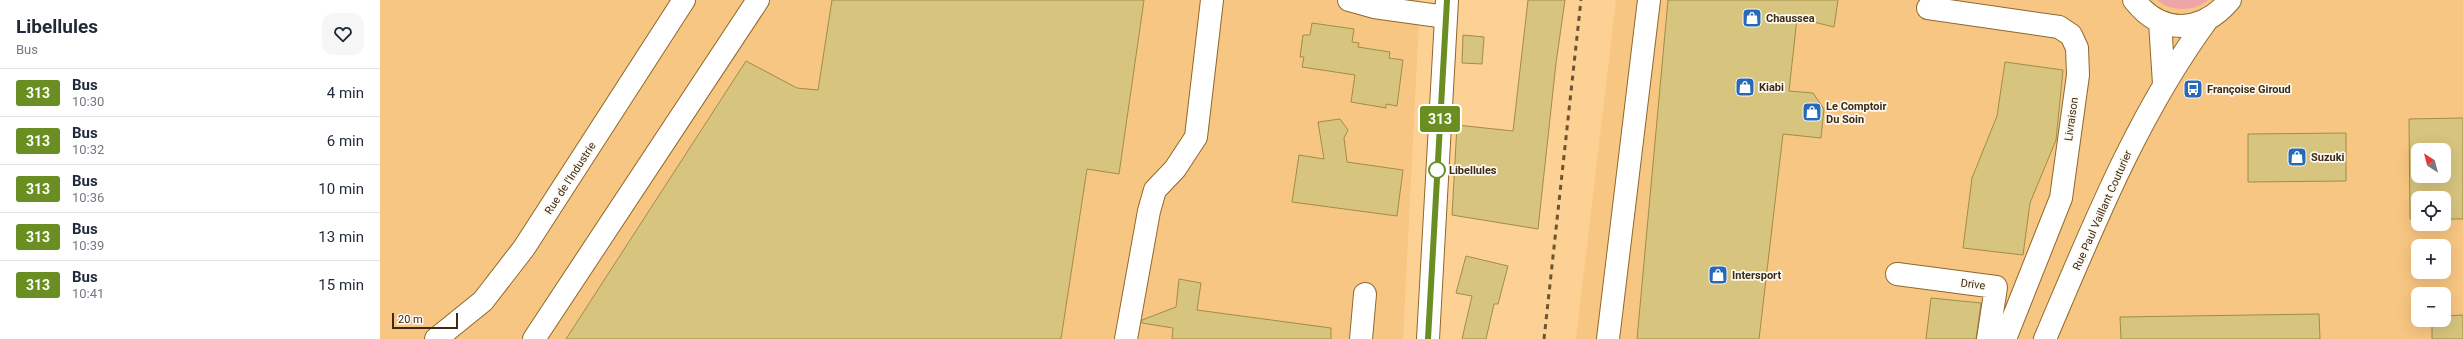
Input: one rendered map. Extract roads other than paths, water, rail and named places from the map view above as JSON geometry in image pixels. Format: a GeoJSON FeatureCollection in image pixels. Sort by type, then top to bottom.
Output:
{"type":"FeatureCollection","features":[{"type":"Feature","properties":{"kind":"street","name":"Rue de l'Industrie"},"geometry":{"type":"LineString","coordinates":[[436,339],[483,301],[524,248],[684,0]]}},
{"type":"Feature","properties":{"kind":"street"},"geometry":{"type":"LineString","coordinates":[[534,339],[758,0]]}},
{"type":"Feature","properties":{"kind":"street"},"geometry":{"type":"LineString","coordinates":[[1126,339],[1148,211],[1156,190],[1175,169],[1196,137],[1212,0]]}},
{"type":"Feature","properties":{"kind":"street"},"geometry":{"type":"LineString","coordinates":[[1349,0],[1374,7],[1446,8],[1428,339]]}},
{"type":"Feature","properties":{"kind":"street"},"geometry":{"type":"LineString","coordinates":[[1608,339],[1649,0]]}},
{"type":"Feature","properties":{"kind":"street"},"geometry":{"type":"LineString","coordinates":[[2134,0],[2150,16],[2160,22],[2184,26],[2207,20],[2220,12],[2230,0]]}},
{"type":"Feature","properties":{"kind":"street","name":"Livraison"},"geometry":{"type":"LineString","coordinates":[[1928,8],[2059,27],[2071,35],[2077,48],[2078,75],[2061,198],[2005,339]]}},
{"type":"Feature","properties":{"kind":"street","name":"Rue Paul Vaillant Couturier"},"geometry":{"type":"LineString","coordinates":[[2045,339],[2116,173],[2164,84],[2207,20]]}},
{"type":"Feature","properties":{"kind":"street"},"geometry":{"type":"LineString","coordinates":[[2160,22],[2164,84]]}},
{"type":"Feature","properties":{"kind":"street","name":"Drive"},"geometry":{"type":"LineString","coordinates":[[1897,274],[1996,287],[1988,339]]}},
{"type":"Feature","properties":{"kind":"street"},"geometry":{"type":"LineString","coordinates":[[1994,302],[2024,290]]}},
{"type":"Feature","properties":{"kind":"street"},"geometry":{"type":"LineString","coordinates":[[1361,339],[1365,294]]}},
{"type":"Feature","properties":{"kind":"railway"},"geometry":{"type":"LineString","coordinates":[[1544,339],[1581,0]]}},
{"type":"Feature","properties":{"kind":"place","name":"Chaussea"},"geometry":{"type":"Point","coordinates":[1752,18]}},
{"type":"Feature","properties":{"kind":"place","name":"Kiabi"},"geometry":{"type":"Point","coordinates":[1745,87]}},
{"type":"Feature","properties":{"kind":"place","name":"Françoise Giroud"},"geometry":{"type":"Point","coordinates":[2193,89]}},
{"type":"Feature","properties":{"kind":"place","name":"Le Comptoir Du Soin"},"geometry":{"type":"Point","coordinates":[1812,112]}},
{"type":"Feature","properties":{"kind":"place","name":"Suzuki"},"geometry":{"type":"Point","coordinates":[2297,157]}},
{"type":"Feature","properties":{"kind":"place","name":"Libellules"},"geometry":{"type":"Point","coordinates":[1437,170]}},
{"type":"Feature","properties":{"kind":"place","name":"Intersport"},"geometry":{"type":"Point","coordinates":[1718,275]}}]}
